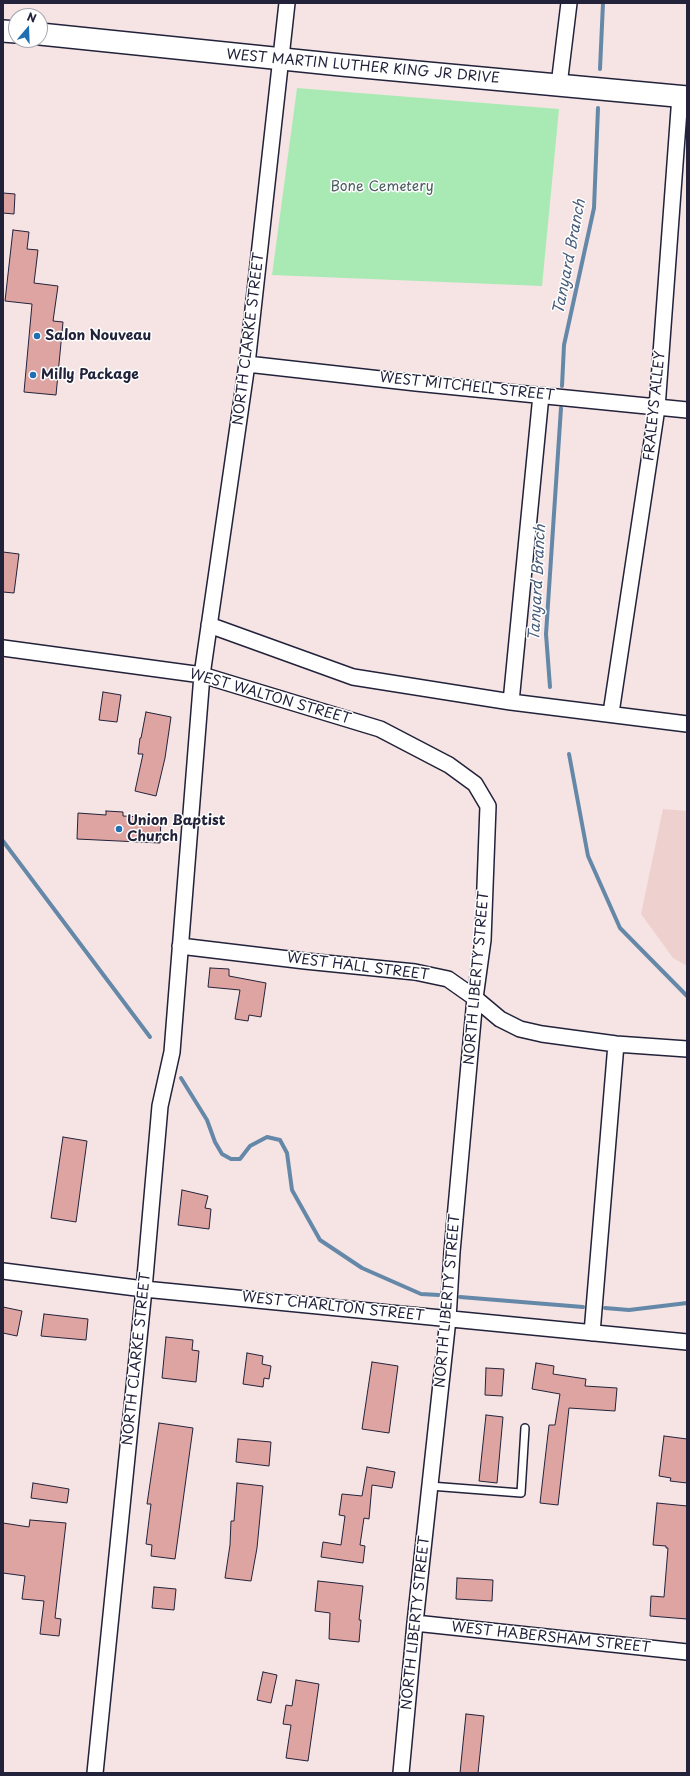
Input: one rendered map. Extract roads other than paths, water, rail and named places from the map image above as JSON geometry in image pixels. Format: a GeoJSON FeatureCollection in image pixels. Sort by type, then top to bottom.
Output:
{"type":"FeatureCollection","features":[{"type":"Feature","properties":{"kind":"main road","name":"WEST MARTIN LUTHER KING JR DRIVE"},"geometry":{"type":"LineString","coordinates":[[48,35],[281,60],[684,96]]}},
{"type":"Feature","properties":{"kind":"street","name":"NORTH CLARKE STREET"},"geometry":{"type":"LineString","coordinates":[[95,1773],[144,1289],[160,1106],[172,1052],[202,675],[247,364],[287,3]]}},
{"type":"Feature","properties":{"kind":"street"},"geometry":{"type":"LineString","coordinates":[[559,85],[569,3]]}},
{"type":"Feature","properties":{"kind":"street","name":"FRALEYS ALLEY"},"geometry":{"type":"LineString","coordinates":[[611,714],[657,408],[684,96]]}},
{"type":"Feature","properties":{"kind":"street","name":"WEST MITCHELL STREET"},"geometry":{"type":"LineString","coordinates":[[247,364],[687,410]]}},
{"type":"Feature","properties":{"kind":"street"},"geometry":{"type":"LineString","coordinates":[[511,702],[541,395]]}},
{"type":"Feature","properties":{"kind":"street"},"geometry":{"type":"LineString","coordinates":[[209,625],[352,677],[511,702],[687,724]]}},
{"type":"Feature","properties":{"kind":"street","name":"WEST WALTON STREET"},"geometry":{"type":"LineString","coordinates":[[3,648],[202,675],[380,729],[442,761],[475,784],[488,806],[488,828]]}},
{"type":"Feature","properties":{"kind":"street","name":"NORTH LIBERTY STREET"},"geometry":{"type":"LineString","coordinates":[[401,1773],[415,1623],[448,1319],[452,1252],[475,998],[483,940],[488,828]]}},
{"type":"Feature","properties":{"kind":"street","name":"WEST HALL STREET"},"geometry":{"type":"LineString","coordinates":[[180,946],[414,972],[448,979],[475,998],[500,1019],[520,1029],[542,1034],[616,1044],[687,1049]]}},
{"type":"Feature","properties":{"kind":"street"},"geometry":{"type":"LineString","coordinates":[[592,1332],[616,1044]]}},
{"type":"Feature","properties":{"kind":"street","name":"WEST CHARLTON STREET"},"geometry":{"type":"LineString","coordinates":[[3,1271],[144,1289],[687,1342]]}},
{"type":"Feature","properties":{"kind":"street","name":"WEST HABERSHAM STREET"},"geometry":{"type":"LineString","coordinates":[[415,1623],[687,1652]]}},
{"type":"Feature","properties":{"kind":"lane"},"geometry":{"type":"LineString","coordinates":[[430,1486],[521,1493],[526,1428]]}},
{"type":"Feature","properties":{"kind":"waterway","name":"Tanyard Branch"},"geometry":{"type":"LineString","coordinates":[[600,69],[603,3]]}},
{"type":"Feature","properties":{"kind":"waterway","name":"Tanyard Branch"},"geometry":{"type":"LineString","coordinates":[[562,386],[564,345],[594,208],[598,108]]}},
{"type":"Feature","properties":{"kind":"waterway","name":"Tanyard Branch"},"geometry":{"type":"LineString","coordinates":[[550,687],[546,634],[561,408]]}},
{"type":"Feature","properties":{"kind":"waterway","name":"Tanyard Branch"},"geometry":{"type":"LineString","coordinates":[[569,754],[588,856],[620,928],[687,996]]}},
{"type":"Feature","properties":{"kind":"waterway"},"geometry":{"type":"LineString","coordinates":[[3,841],[150,1037]]}},
{"type":"Feature","properties":{"kind":"waterway"},"geometry":{"type":"LineString","coordinates":[[181,1078],[207,1120],[215,1142],[222,1154],[231,1159],[240,1159],[250,1146],[267,1137],[280,1140],[287,1153],[292,1190],[320,1240],[362,1268],[421,1294],[439,1295]]}},
{"type":"Feature","properties":{"kind":"waterway"},"geometry":{"type":"LineString","coordinates":[[460,1297],[583,1307]]}},
{"type":"Feature","properties":{"kind":"waterway"},"geometry":{"type":"LineString","coordinates":[[605,1308],[629,1310],[687,1303]]}},
{"type":"Feature","properties":{"kind":"place","name":"Salon Nouveau"},"geometry":{"type":"Point","coordinates":[37,336]}},
{"type":"Feature","properties":{"kind":"place","name":"Milly Package"},"geometry":{"type":"Point","coordinates":[33,375]}},
{"type":"Feature","properties":{"kind":"place","name":"Union Baptist Church"},"geometry":{"type":"Point","coordinates":[119,829]}},
{"type":"Feature","properties":{"kind":"park label","name":"Bone Cemetery"},"geometry":{"type":"Point","coordinates":[382,187]}}]}
